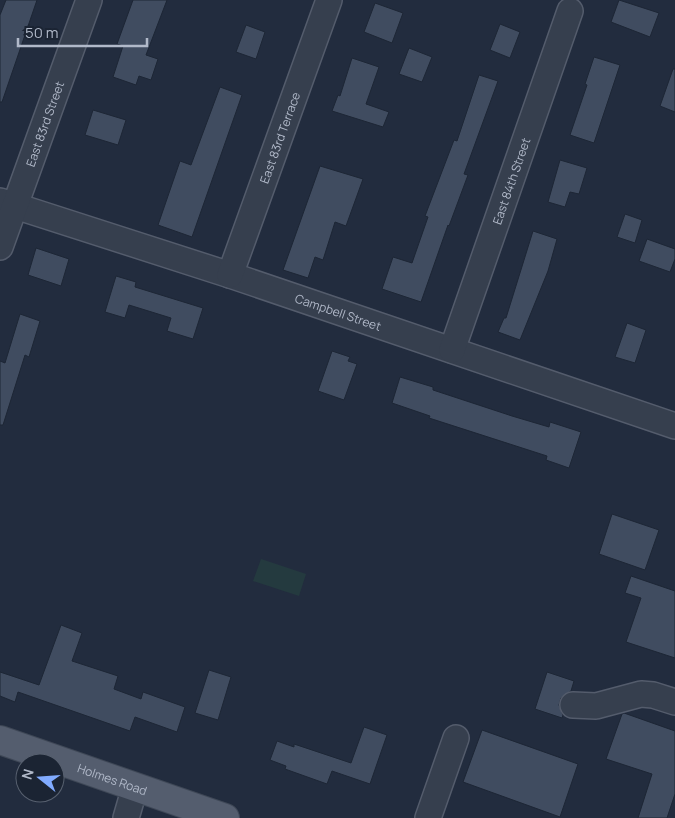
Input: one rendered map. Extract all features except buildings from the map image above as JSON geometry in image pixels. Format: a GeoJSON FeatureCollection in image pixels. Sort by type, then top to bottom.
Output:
{"type":"FeatureCollection","features":[{"type":"Feature","properties":{"kind":"main road","name":"Holmes Road"},"geometry":{"type":"LineString","coordinates":[[0,740],[225,818]]}},
{"type":"Feature","properties":{"kind":"street","name":"East 83rd Street"},"geometry":{"type":"LineString","coordinates":[[0,247],[7,204],[89,0]]}},
{"type":"Feature","properties":{"kind":"street","name":"East 83rd Terrace"},"geometry":{"type":"LineString","coordinates":[[230,275],[329,0]]}},
{"type":"Feature","properties":{"kind":"street","name":"East 84th Street"},"geometry":{"type":"LineString","coordinates":[[452,350],[570,11]]}},
{"type":"Feature","properties":{"kind":"street","name":"Campbell Street"},"geometry":{"type":"LineString","coordinates":[[7,204],[230,275],[675,425]]}},
{"type":"Feature","properties":{"kind":"street"},"geometry":{"type":"LineString","coordinates":[[573,705],[596,706],[641,694],[654,695],[675,702]]}},
{"type":"Feature","properties":{"kind":"street"},"geometry":{"type":"LineString","coordinates":[[433,817],[456,738]]}},
{"type":"Feature","properties":{"kind":"street"},"geometry":{"type":"LineString","coordinates":[[126,818],[135,787]]}},
{"type":"Feature","properties":{"kind":"green space"},"geometry":{"type":"Polygon","coordinates":[[[261,559],[306,574],[299,596],[253,581],[261,559]]]}}]}
